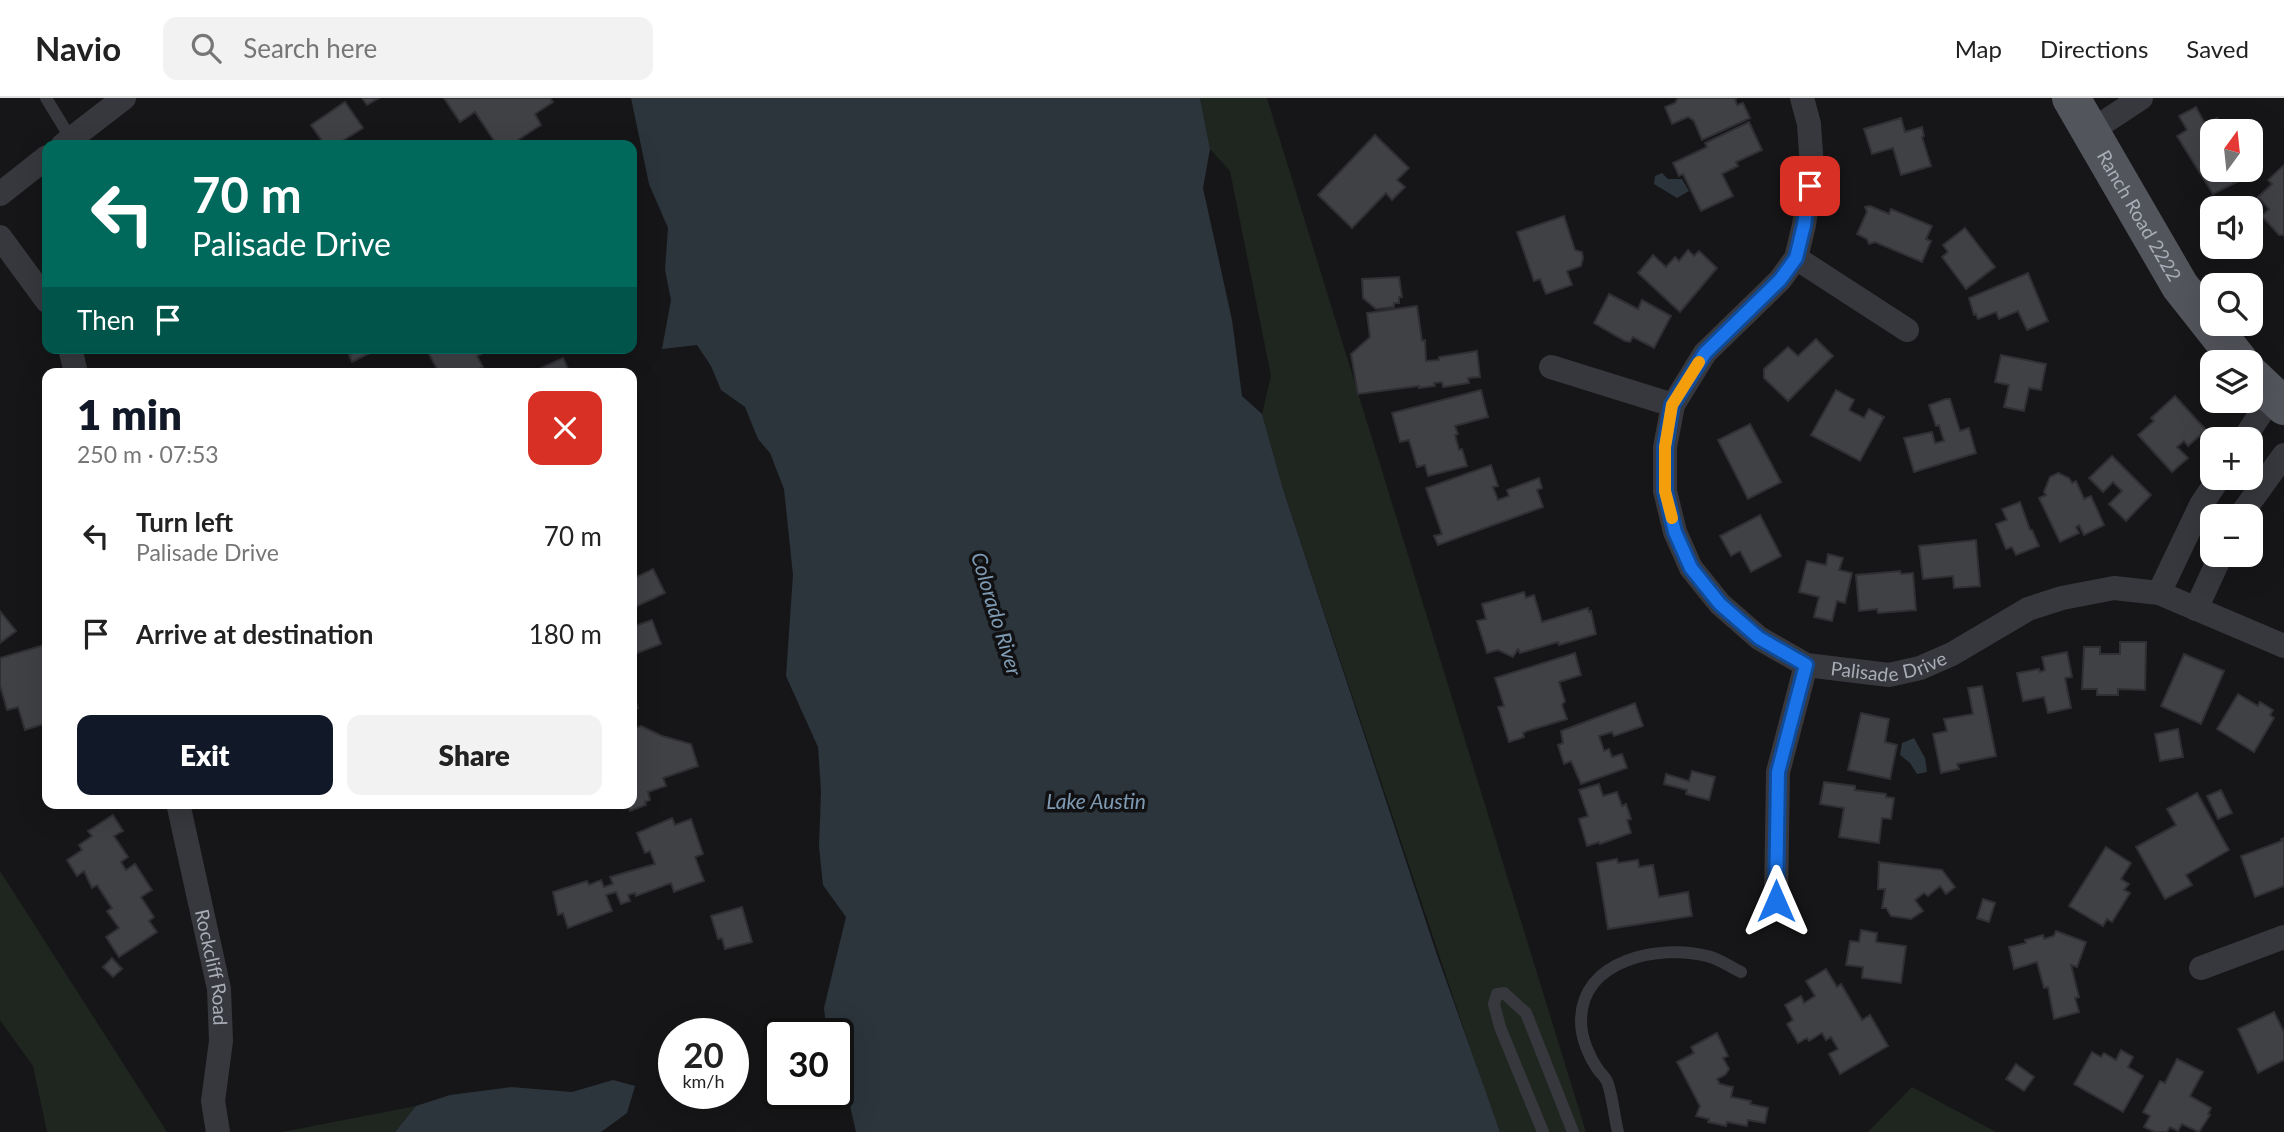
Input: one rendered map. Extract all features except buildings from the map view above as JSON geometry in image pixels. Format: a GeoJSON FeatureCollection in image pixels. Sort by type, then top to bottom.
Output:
{"type":"FeatureCollection","features":[{"type":"Feature","properties":{"kind":"main road","name":"Ranch Road 2222"},"geometry":{"type":"LineString","coordinates":[[2071,98],[2180,286],[2230,350]]}},
{"type":"Feature","properties":{"kind":"street"},"geometry":{"type":"LineString","coordinates":[[70,140],[124,98]]}},
{"type":"Feature","properties":{"kind":"street","name":"Palisade Drive"},"geometry":{"type":"LineString","coordinates":[[1802,98],[1810,124],[1812,167],[1804,225],[1796,258],[1780,280],[1705,353],[1672,405],[1665,447],[1665,491],[1675,532],[1691,568],[1720,604],[1759,638],[1806,665],[1889,674],[1920,668],[1952,654],[2028,609],[2062,598],[2114,588],[2160,593],[2284,646]]}},
{"type":"Feature","properties":{"kind":"street"},"geometry":{"type":"LineString","coordinates":[[2091,131],[2141,98]]}},
{"type":"Feature","properties":{"kind":"street"},"geometry":{"type":"LineString","coordinates":[[0,194],[42,161]]}},
{"type":"Feature","properties":{"kind":"street"},"geometry":{"type":"LineString","coordinates":[[0,237],[42,294]]}},
{"type":"Feature","properties":{"kind":"street"},"geometry":{"type":"LineString","coordinates":[[1796,258],[1907,330]]}},
{"type":"Feature","properties":{"kind":"street"},"geometry":{"type":"LineString","coordinates":[[1550,367],[1672,405]]}},
{"type":"Feature","properties":{"kind":"street"},"geometry":{"type":"LineString","coordinates":[[2250,427],[2269,392]]}},
{"type":"Feature","properties":{"kind":"street"},"geometry":{"type":"LineString","coordinates":[[2249,504],[2284,455]]}},
{"type":"Feature","properties":{"kind":"street"},"geometry":{"type":"LineString","coordinates":[[2160,593],[2201,505],[2211,490]]}},
{"type":"Feature","properties":{"kind":"street"},"geometry":{"type":"LineString","coordinates":[[2196,609],[2215,567]]}},
{"type":"Feature","properties":{"kind":"street"},"geometry":{"type":"LineString","coordinates":[[1776,901],[1778,772],[1806,665]]}},
{"type":"Feature","properties":{"kind":"street","name":"Rockcliff Road"},"geometry":{"type":"LineString","coordinates":[[179,809],[219,989],[221,1041],[213,1101],[218,1132]]}},
{"type":"Feature","properties":{"kind":"street"},"geometry":{"type":"LineString","coordinates":[[2201,968],[2284,937]]}},
{"type":"Feature","properties":{"kind":"lane"},"geometry":{"type":"LineString","coordinates":[[46,98],[66,140]]}},
{"type":"Feature","properties":{"kind":"lane"},"geometry":{"type":"LineString","coordinates":[[1618,1132],[1608,1082],[1586,1046],[1581,1023],[1582,1005],[1591,987],[1602,975],[1624,960],[1672,951],[1709,956],[1741,972]]}},
{"type":"Feature","properties":{"kind":"lane"},"geometry":{"type":"LineString","coordinates":[[1543,1132],[1500,1027],[1494,1004],[1497,994],[1504,993],[1526,1013],[1573,1132]]}},
{"type":"Feature","properties":{"kind":"shaded area"},"geometry":{"type":"Polygon","coordinates":[[[1200,98],[1267,98],[1586,1132],[1500,1132],[1490,1107],[1283,489],[1262,414],[1271,376],[1230,171],[1210,149],[1200,98]]]}},
{"type":"Feature","properties":{"kind":"shaded area"},"geometry":{"type":"Polygon","coordinates":[[[0,871],[167,1132],[47,1132],[33,1066],[0,1020],[0,871]]]}},
{"type":"Feature","properties":{"kind":"shaded area"},"geometry":{"type":"Polygon","coordinates":[[[1912,1087],[1996,1132],[1868,1132],[1912,1087]]]}},
{"type":"Feature","properties":{"kind":"shaded area"},"geometry":{"type":"Polygon","coordinates":[[[416,1106],[395,1132],[282,1132],[416,1106]]]}},
{"type":"Feature","properties":{"kind":"water","name":"Lake Austin"},"geometry":{"type":"Polygon","coordinates":[[[631,98],[1200,98],[1210,149],[1203,188],[1232,320],[1242,396],[1262,414],[1283,489],[1436,952],[1500,1132],[856,1132],[851,1109],[854,1109],[854,1018],[825,1018],[824,1008],[846,917],[823,885],[819,847],[821,791],[818,747],[786,676],[793,575],[784,489],[770,453],[758,439],[745,407],[721,390],[711,366],[697,345],[662,349],[671,300],[665,270],[668,228],[649,184],[631,98]]]}},
{"type":"Feature","properties":{"kind":"water"},"geometry":{"type":"Polygon","coordinates":[[[1662,173],[1668,179],[1682,179],[1689,191],[1677,198],[1654,184],[1655,176],[1662,173]]]}},
{"type":"Feature","properties":{"kind":"water"},"geometry":{"type":"Polygon","coordinates":[[[1914,738],[1925,758],[1927,772],[1917,774],[1910,763],[1900,755],[1902,743],[1914,738]]]}},
{"type":"Feature","properties":{"kind":"water"},"geometry":{"type":"Polygon","coordinates":[[[613,1080],[635,1086],[627,1113],[601,1132],[395,1132],[416,1106],[450,1095],[511,1087],[572,1092],[613,1080]]]}},
{"type":"Feature","properties":{"kind":"slow traffic"},"geometry":{"type":"LineString","coordinates":[[1672,518],[1665,491],[1665,447],[1672,405],[1699,362]]}},
{"type":"Feature","properties":{"kind":"route"},"geometry":{"type":"LineString","coordinates":[[1776,901],[1778,772],[1806,665],[1759,638],[1720,604],[1691,568],[1675,532],[1665,491],[1665,447],[1672,405],[1705,353],[1780,280],[1796,258],[1810,186]]}},
{"type":"Feature","properties":{"kind":"water label","name":"Colorado River"},"geometry":{"type":"Point","coordinates":[996,614]}}]}
